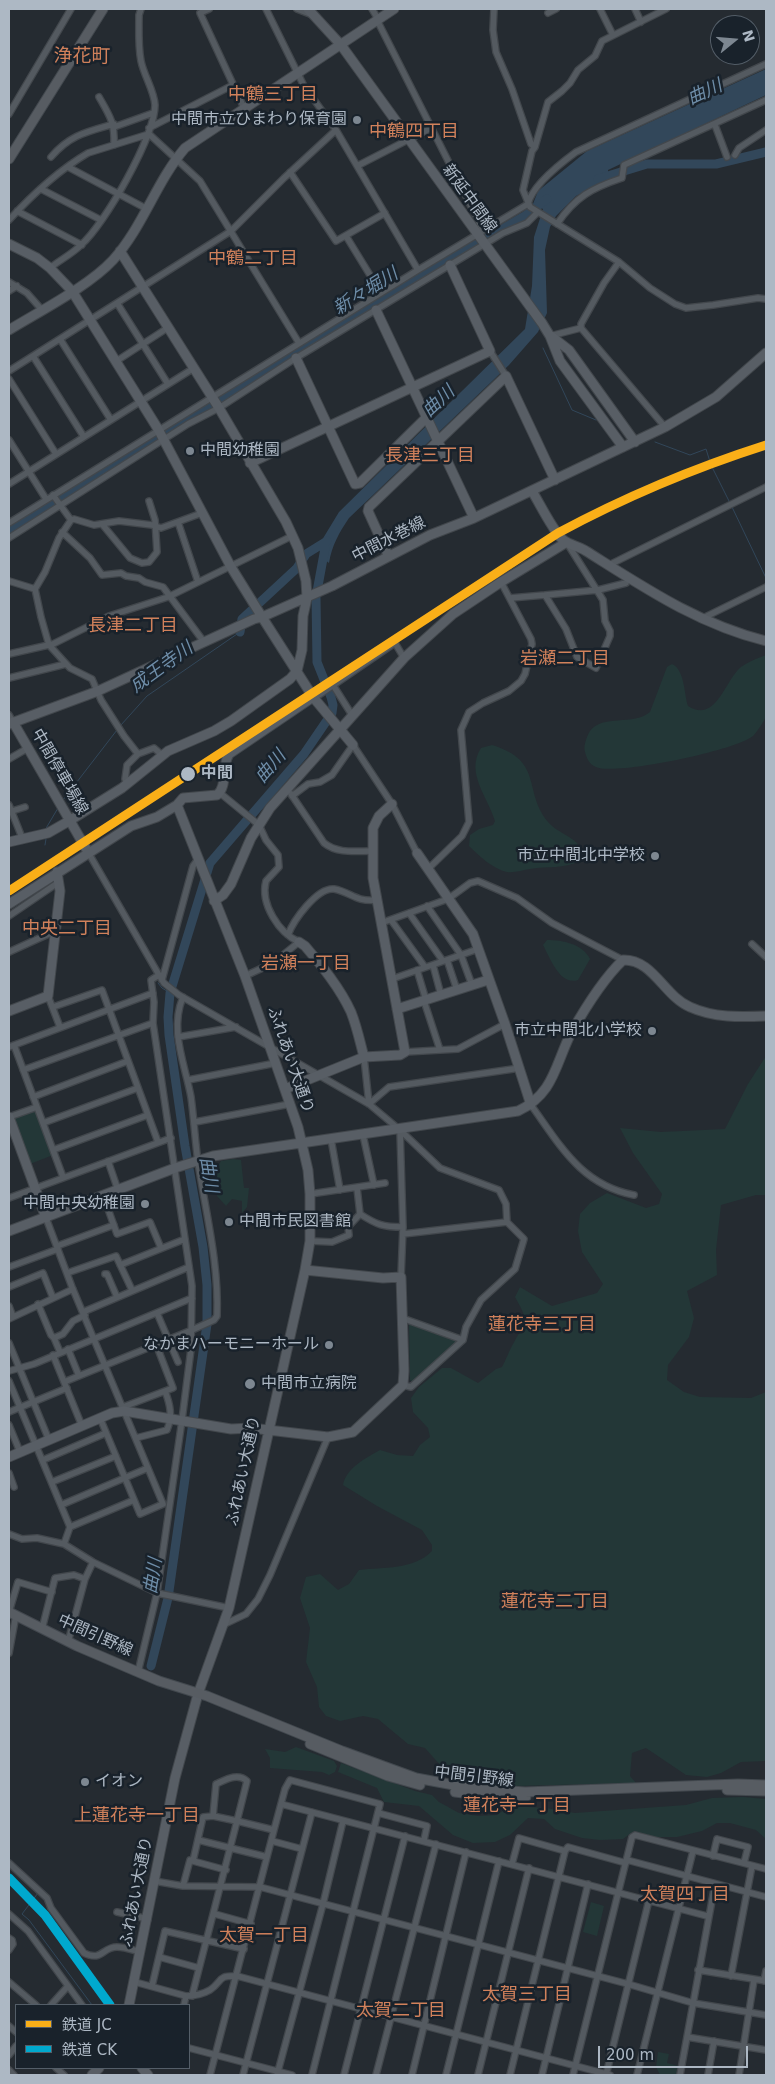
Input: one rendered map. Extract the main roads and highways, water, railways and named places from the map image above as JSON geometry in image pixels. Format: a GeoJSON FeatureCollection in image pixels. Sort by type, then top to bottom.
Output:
{"type":"FeatureCollection","features":[{"type":"Feature","properties":{"kind":"main road"},"geometry":{"type":"LineString","coordinates":[[9,159],[103,9]]}},
{"type":"Feature","properties":{"kind":"main road","name":"中間引野線"},"geometry":{"type":"LineString","coordinates":[[11,1613],[68,1642],[139,1673],[416,1778],[460,1787],[525,1792],[738,1784],[766,1785]]}},
{"type":"Feature","properties":{"kind":"main road","name":"中間引野線"},"geometry":{"type":"LineString","coordinates":[[198,1694],[206,1702],[379,1773],[438,1789],[514,1798],[734,1790],[766,1791]]}},
{"type":"Feature","properties":{"kind":"water"},"geometry":{"type":"Polygon","coordinates":[[[766,69],[766,95],[608,170],[608,180],[576,196],[556,216],[550,227],[545,250],[547,313],[538,332],[509,365],[349,518],[336,539],[329,563],[321,557],[322,551],[319,550],[322,540],[339,512],[525,329],[532,286],[534,237],[543,209],[533,204],[538,191],[587,151],[766,69]]]}},
{"type":"Feature","properties":{"kind":"waterway","name":"新々堀川"},"geometry":{"type":"LineString","coordinates":[[598,179],[647,164],[716,164],[766,152]]}},
{"type":"Feature","properties":{"kind":"waterway","name":"新々堀川"},"geometry":{"type":"LineString","coordinates":[[9,530],[264,371],[523,217],[547,199]]}},
{"type":"Feature","properties":{"kind":"waterway"},"geometry":{"type":"LineString","coordinates":[[543,348],[572,410],[596,420]]}},
{"type":"Feature","properties":{"kind":"waterway"},"geometry":{"type":"LineString","coordinates":[[655,442],[690,455],[706,449],[711,465],[730,503]]}},
{"type":"Feature","properties":{"kind":"waterway"},"geometry":{"type":"LineString","coordinates":[[732,507],[766,578]]}},
{"type":"Feature","properties":{"kind":"waterway","name":"成王寺川"},"geometry":{"type":"LineString","coordinates":[[240,632],[242,619],[297,568],[306,554],[327,541]]}},
{"type":"Feature","properties":{"kind":"waterway","name":"曲川"},"geometry":{"type":"LineString","coordinates":[[151,1666],[168,1598],[207,1324],[207,1285],[203,1247],[185,1146],[169,1035],[170,993],[210,863],[304,754],[332,713],[331,697],[317,662],[316,597],[325,548]]}},
{"type":"Feature","properties":{"kind":"waterway","name":"成王寺川"},"geometry":{"type":"LineString","coordinates":[[121,725],[147,696],[240,632]]}},
{"type":"Feature","properties":{"kind":"waterway","name":"成王寺川"},"geometry":{"type":"LineString","coordinates":[[63,800],[117,730]]}},
{"type":"Feature","properties":{"kind":"waterway","name":"成王寺川"},"geometry":{"type":"LineString","coordinates":[[45,830],[58,808]]}},
{"type":"Feature","properties":{"kind":"waterway","name":"成王寺川"},"geometry":{"type":"LineString","coordinates":[[45,845],[46,839]]}},
{"type":"Feature","properties":{"kind":"waterway"},"geometry":{"type":"LineString","coordinates":[[158,983],[170,993]]}},
{"type":"Feature","properties":{"kind":"waterway"},"geometry":{"type":"LineString","coordinates":[[38,1893],[22,1914],[29,1920],[91,2004]]}},
{"type":"Feature","properties":{"kind":"rail line","name":"JC"},"geometry":{"type":"LineString","coordinates":[[9,891],[558,533],[660,484],[766,445]]}},
{"type":"Feature","properties":{"kind":"rail line","name":"CK"},"geometry":{"type":"LineString","coordinates":[[9,1878],[45,1915],[109,2004]]}},
{"type":"Feature","properties":{"kind":"place","name":"中間市立ひまわり保育園"},"geometry":{"type":"Point","coordinates":[357,120]}},
{"type":"Feature","properties":{"kind":"place","name":"中間幼稚園"},"geometry":{"type":"Point","coordinates":[190,451]}},
{"type":"Feature","properties":{"kind":"place","name":"中間"},"geometry":{"type":"Point","coordinates":[188,774]}},
{"type":"Feature","properties":{"kind":"place","name":"市立中間北中学校"},"geometry":{"type":"Point","coordinates":[655,856]}},
{"type":"Feature","properties":{"kind":"place","name":"市立中間北小学校"},"geometry":{"type":"Point","coordinates":[652,1031]}},
{"type":"Feature","properties":{"kind":"place","name":"中間中央幼稚園"},"geometry":{"type":"Point","coordinates":[145,1204]}},
{"type":"Feature","properties":{"kind":"place","name":"中間市民図書館"},"geometry":{"type":"Point","coordinates":[229,1222]}},
{"type":"Feature","properties":{"kind":"place","name":"なかまハーモニーホール"},"geometry":{"type":"Point","coordinates":[329,1345]}},
{"type":"Feature","properties":{"kind":"place","name":"中間市立病院"},"geometry":{"type":"Point","coordinates":[250,1384]}},
{"type":"Feature","properties":{"kind":"place","name":"イオン"},"geometry":{"type":"Point","coordinates":[85,1782]}},
{"type":"Feature","properties":{"kind":"district","name":"浄花町"},"geometry":{"type":"Point","coordinates":[82,57]}},
{"type":"Feature","properties":{"kind":"district","name":"中鶴三丁目"},"geometry":{"type":"Point","coordinates":[273,95]}},
{"type":"Feature","properties":{"kind":"district","name":"中鶴四丁目"},"geometry":{"type":"Point","coordinates":[414,132]}},
{"type":"Feature","properties":{"kind":"district","name":"中鶴二丁目"},"geometry":{"type":"Point","coordinates":[253,259]}},
{"type":"Feature","properties":{"kind":"district","name":"長津三丁目"},"geometry":{"type":"Point","coordinates":[430,456]}},
{"type":"Feature","properties":{"kind":"district","name":"長津二丁目"},"geometry":{"type":"Point","coordinates":[133,626]}},
{"type":"Feature","properties":{"kind":"district","name":"岩瀬二丁目"},"geometry":{"type":"Point","coordinates":[565,659]}},
{"type":"Feature","properties":{"kind":"district","name":"中央二丁目"},"geometry":{"type":"Point","coordinates":[67,929]}},
{"type":"Feature","properties":{"kind":"district","name":"岩瀬一丁目"},"geometry":{"type":"Point","coordinates":[306,964]}},
{"type":"Feature","properties":{"kind":"district","name":"蓮花寺三丁目"},"geometry":{"type":"Point","coordinates":[542,1325]}},
{"type":"Feature","properties":{"kind":"district","name":"蓮花寺二丁目"},"geometry":{"type":"Point","coordinates":[555,1602]}},
{"type":"Feature","properties":{"kind":"district","name":"蓮花寺一丁目"},"geometry":{"type":"Point","coordinates":[517,1806]}},
{"type":"Feature","properties":{"kind":"district","name":"上蓮花寺一丁目"},"geometry":{"type":"Point","coordinates":[137,1816]}},
{"type":"Feature","properties":{"kind":"district","name":"太賀四丁目"},"geometry":{"type":"Point","coordinates":[685,1895]}},
{"type":"Feature","properties":{"kind":"district","name":"太賀一丁目"},"geometry":{"type":"Point","coordinates":[264,1936]}},
{"type":"Feature","properties":{"kind":"district","name":"太賀三丁目"},"geometry":{"type":"Point","coordinates":[527,1995]}},
{"type":"Feature","properties":{"kind":"district","name":"太賀二丁目"},"geometry":{"type":"Point","coordinates":[401,2011]}}]}
